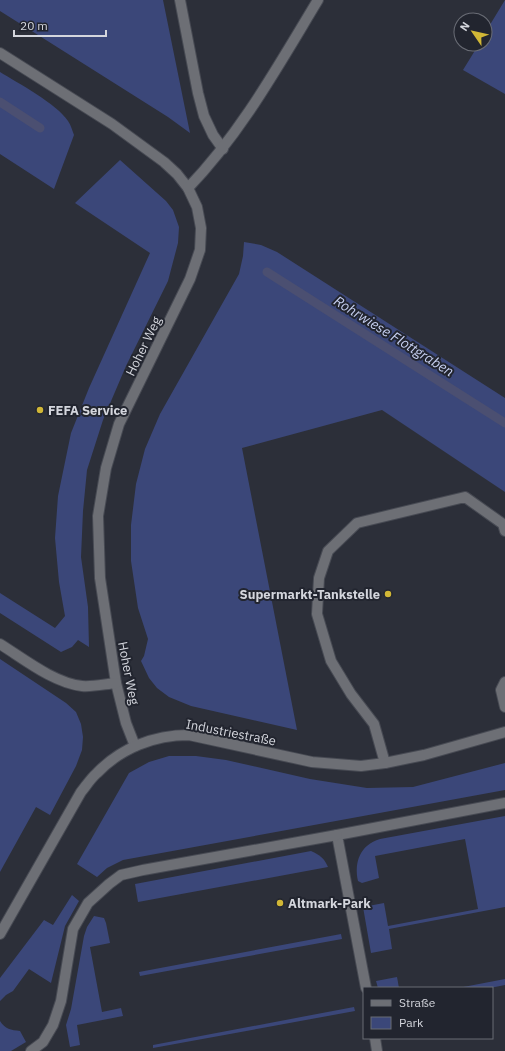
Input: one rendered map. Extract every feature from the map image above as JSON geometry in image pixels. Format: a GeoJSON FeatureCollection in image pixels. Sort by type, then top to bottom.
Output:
{"type":"FeatureCollection","features":[{"type":"Feature","properties":{"kind":"street"},"geometry":{"type":"LineString","coordinates":[[180,0],[198,93],[204,116],[213,135],[223,149]]}},
{"type":"Feature","properties":{"kind":"street"},"geometry":{"type":"LineString","coordinates":[[188,188],[207,169],[223,149],[258,100],[318,0]]}},
{"type":"Feature","properties":{"kind":"street","name":"Hoher Weg"},"geometry":{"type":"LineString","coordinates":[[0,53],[112,124],[164,162],[177,174],[188,188],[197,207],[201,228],[200,250],[190,279],[119,424],[106,468],[98,516],[100,578],[116,683],[126,724],[135,746]]}},
{"type":"Feature","properties":{"kind":"street"},"geometry":{"type":"LineString","coordinates":[[385,763],[374,724],[351,694],[331,660],[317,614],[320,578],[328,551],[357,523],[465,496],[503,524],[505,531]]}},
{"type":"Feature","properties":{"kind":"street"},"geometry":{"type":"LineString","coordinates":[[0,644],[45,673],[64,682],[82,686],[116,683]]}},
{"type":"Feature","properties":{"kind":"street"},"geometry":{"type":"LineString","coordinates":[[505,682],[501,690],[505,707]]}},
{"type":"Feature","properties":{"kind":"street","name":"Industriestraße"},"geometry":{"type":"LineString","coordinates":[[0,934],[81,792],[96,773],[114,758],[135,746],[156,739],[176,735],[188,735],[312,762],[361,766],[424,755],[505,732]]}},
{"type":"Feature","properties":{"kind":"street"},"geometry":{"type":"LineString","coordinates":[[31,1051],[42,1042],[53,1025],[61,1001],[73,929],[88,903],[121,875],[505,803]]}},
{"type":"Feature","properties":{"kind":"street"},"geometry":{"type":"LineString","coordinates":[[337,835],[366,987]]}},
{"type":"Feature","properties":{"kind":"street"},"geometry":{"type":"LineString","coordinates":[[375,1039],[378,1051]]}},
{"type":"Feature","properties":{"kind":"green space"},"geometry":{"type":"Polygon","coordinates":[[[0,0],[163,0],[190,133],[168,117],[0,11],[0,0]]]}},
{"type":"Feature","properties":{"kind":"green space"},"geometry":{"type":"Polygon","coordinates":[[[505,0],[505,94],[463,70],[474,52],[493,52],[493,20],[505,0]]]}},
{"type":"Feature","properties":{"kind":"green space"},"geometry":{"type":"Polygon","coordinates":[[[0,72],[46,101],[63,114],[70,124],[74,135],[54,189],[0,154],[0,72]]]}},
{"type":"Feature","properties":{"kind":"green space"},"geometry":{"type":"Polygon","coordinates":[[[120,160],[166,201],[173,210],[179,227],[178,243],[168,281],[126,366],[103,420],[87,470],[81,557],[88,607],[89,647],[78,640],[72,647],[61,652],[0,613],[0,593],[55,628],[65,616],[59,582],[55,538],[58,496],[71,433],[89,388],[150,253],[75,203],[120,160]]]}},
{"type":"Feature","properties":{"kind":"green space"},"geometry":{"type":"Polygon","coordinates":[[[244,242],[261,245],[277,252],[505,398],[505,492],[382,410],[242,448],[297,730],[191,706],[169,697],[157,688],[149,678],[141,661],[144,656],[148,639],[138,608],[131,561],[131,525],[136,484],[145,449],[160,414],[239,274],[244,242]]]}},
{"type":"Feature","properties":{"kind":"green space"},"geometry":{"type":"Polygon","coordinates":[[[0,659],[66,703],[76,712],[81,724],[83,737],[82,750],[76,766],[50,815],[36,807],[0,872],[0,659]]]}},
{"type":"Feature","properties":{"kind":"green space"},"geometry":{"type":"Polygon","coordinates":[[[169,756],[196,756],[226,760],[310,779],[367,788],[413,787],[505,763],[505,790],[123,860],[107,868],[97,877],[77,864],[129,773],[149,762],[169,756]]]}},
{"type":"Feature","properties":{"kind":"green space"},"geometry":{"type":"Polygon","coordinates":[[[505,816],[505,907],[389,929],[392,949],[371,953],[363,907],[384,903],[388,926],[478,909],[465,839],[375,856],[379,878],[362,883],[358,881],[357,867],[363,850],[368,845],[380,839],[505,816]]]}},
{"type":"Feature","properties":{"kind":"green space"},"geometry":{"type":"Polygon","coordinates":[[[311,851],[321,857],[328,867],[138,902],[135,884],[311,851]]]}},
{"type":"Feature","properties":{"kind":"green space"},"geometry":{"type":"Polygon","coordinates":[[[72,895],[79,901],[65,926],[51,983],[29,969],[13,991],[0,1001],[0,978],[44,920],[53,925],[72,895]]]}},
{"type":"Feature","properties":{"kind":"green space"},"geometry":{"type":"Polygon","coordinates":[[[94,916],[104,918],[110,943],[90,947],[102,1012],[121,1008],[123,1016],[77,1025],[80,1045],[70,1047],[66,1025],[71,1009],[84,936],[87,927],[94,916]]]}},
{"type":"Feature","properties":{"kind":"green space"},"geometry":{"type":"Polygon","coordinates":[[[341,934],[342,939],[140,976],[139,972],[341,934]]]}},
{"type":"Feature","properties":{"kind":"green space"},"geometry":{"type":"Polygon","coordinates":[[[397,977],[399,987],[378,987],[376,981],[397,977]]]}},
{"type":"Feature","properties":{"kind":"green space"},"geometry":{"type":"Polygon","coordinates":[[[505,979],[505,985],[493,987],[463,987],[505,979]]]}},
{"type":"Feature","properties":{"kind":"green space"},"geometry":{"type":"Polygon","coordinates":[[[354,1007],[355,1011],[153,1048],[153,1045],[354,1007]]]}},
{"type":"Feature","properties":{"kind":"green space"},"geometry":{"type":"Polygon","coordinates":[[[0,1021],[8,1029],[20,1031],[26,1042],[11,1051],[0,1051],[0,1021]]]}},
{"type":"Feature","properties":{"kind":"waterway","name":"Rohrwiese Flottgraben"},"geometry":{"type":"LineString","coordinates":[[0,102],[40,128]]}},
{"type":"Feature","properties":{"kind":"waterway","name":"Rohrwiese Flottgraben"},"geometry":{"type":"LineString","coordinates":[[267,272],[505,423]]}},
{"type":"Feature","properties":{"kind":"place","name":"FEFA Service"},"geometry":{"type":"Point","coordinates":[40,410]}},
{"type":"Feature","properties":{"kind":"place","name":"Supermarkt-Tankstelle"},"geometry":{"type":"Point","coordinates":[388,594]}},
{"type":"Feature","properties":{"kind":"place","name":"Altmark-Park"},"geometry":{"type":"Point","coordinates":[280,903]}}]}
